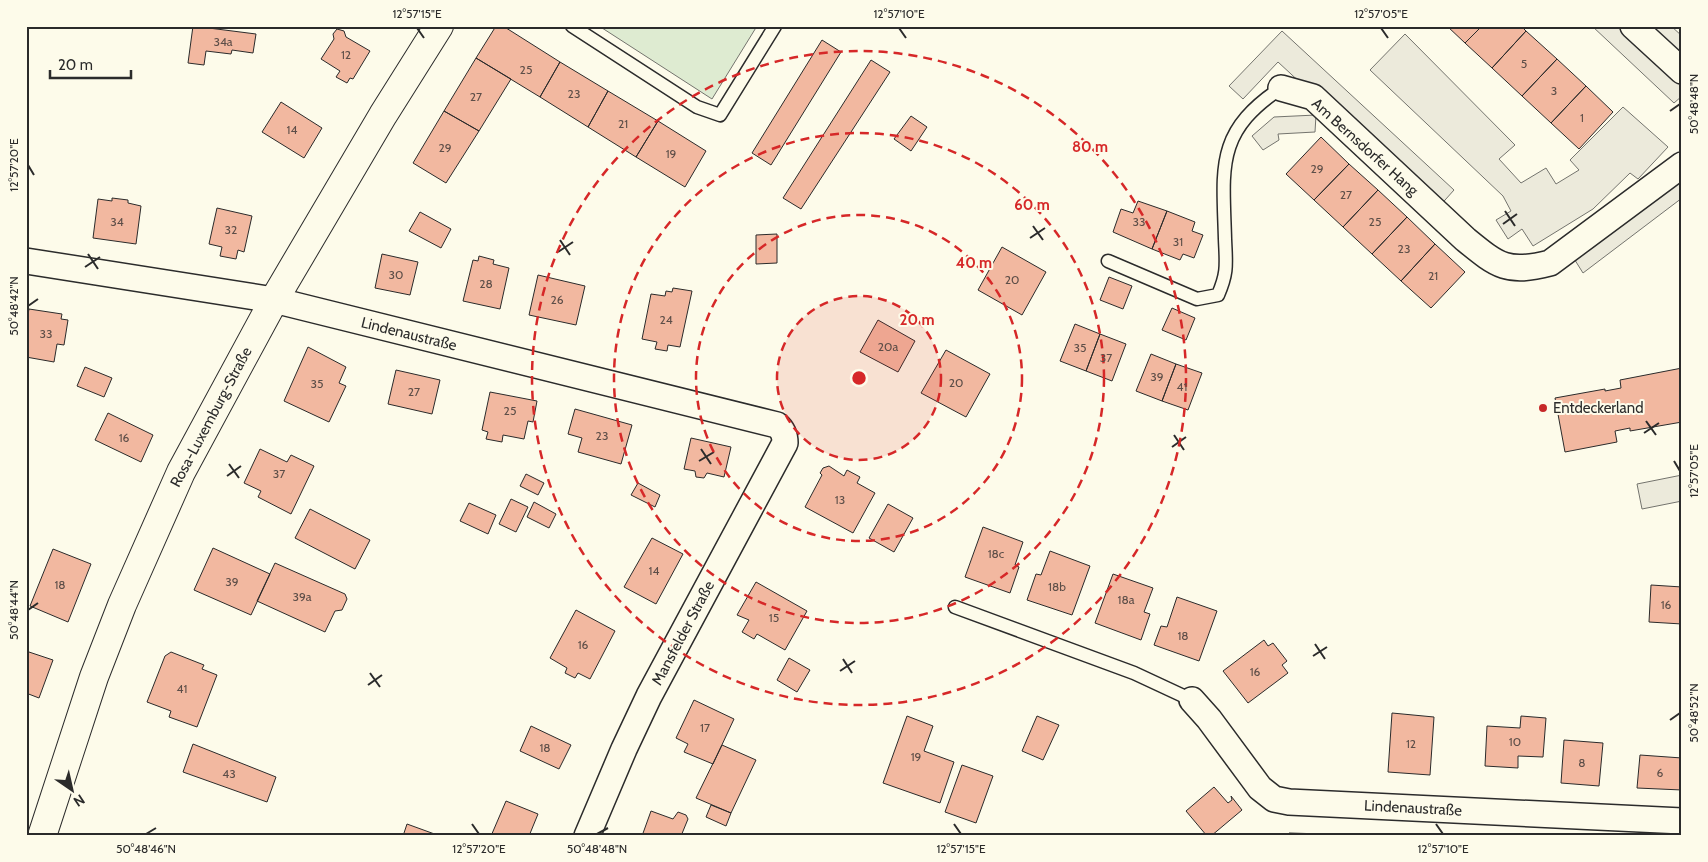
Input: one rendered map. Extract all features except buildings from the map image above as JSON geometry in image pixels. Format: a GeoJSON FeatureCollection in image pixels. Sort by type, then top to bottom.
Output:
{"type":"FeatureCollection","features":[{"type":"Feature","properties":{"kind":"street","name":"Rosa-Luxemburg-Straße"},"geometry":{"type":"LineString","coordinates":[[42,836],[94,677],[122,605],[181,472],[274,300],[383,115],[439,26]]}},
{"type":"Feature","properties":{"kind":"street"},"geometry":{"type":"LineString","coordinates":[[1633,26],[1682,71]]}},
{"type":"Feature","properties":{"kind":"street","name":"Am Bernsdorfer Hang"},"geometry":{"type":"LineString","coordinates":[[1281,88],[1313,97],[1466,239],[1488,258],[1508,268],[1525,269],[1550,262],[1682,165]]}},
{"type":"Feature","properties":{"kind":"street","name":"Lindenaustraße"},"geometry":{"type":"LineString","coordinates":[[26,261],[274,300],[777,425],[784,433]]}},
{"type":"Feature","properties":{"kind":"street","name":"Mansfelder Straße"},"geometry":{"type":"LineString","coordinates":[[587,836],[626,743],[675,646],[784,443],[784,433]]}},
{"type":"Feature","properties":{"kind":"street","name":"Lindenaustraße"},"geometry":{"type":"LineString","coordinates":[[1192,700],[1209,719],[1260,788],[1274,799],[1289,802],[1682,821]]}},
{"type":"Feature","properties":{"kind":"lane"},"geometry":{"type":"LineString","coordinates":[[572,26],[697,107],[720,115],[775,26]]}},
{"type":"Feature","properties":{"kind":"lane","name":"Am Bernsdorfer Hang"},"geometry":{"type":"LineString","coordinates":[[1108,261],[1198,299],[1218,295],[1226,277],[1223,168],[1230,142],[1257,104],[1281,88]]}},
{"type":"Feature","properties":{"kind":"lane"},"geometry":{"type":"LineString","coordinates":[[955,607],[1134,673],[1192,700]]}},
{"type":"Feature","properties":{"kind":"green space"},"geometry":{"type":"Polygon","coordinates":[[[599,26],[757,26],[712,99],[599,26]]]}},
{"type":"Feature","properties":{"kind":"shaded area"},"geometry":{"type":"Polygon","coordinates":[[[1592,26],[1671,26],[1682,36],[1682,96],[1674,103],[1592,26]]]}},
{"type":"Feature","properties":{"kind":"shaded area"},"geometry":{"type":"Polygon","coordinates":[[[1282,31],[1454,190],[1437,209],[1278,62],[1243,99],[1229,86],[1282,31]]]}},
{"type":"Feature","properties":{"kind":"shaded area"},"geometry":{"type":"Polygon","coordinates":[[[1405,34],[1515,145],[1499,159],[1521,183],[1546,168],[1556,184],[1579,170],[1570,160],[1623,107],[1668,147],[1638,179],[1630,173],[1593,209],[1533,246],[1522,229],[1508,239],[1496,220],[1511,211],[1503,196],[1370,70],[1405,34]]]}},
{"type":"Feature","properties":{"kind":"shaded area"},"geometry":{"type":"Polygon","coordinates":[[[1316,115],[1315,132],[1278,134],[1279,140],[1263,150],[1252,136],[1274,117],[1316,115]]]}},
{"type":"Feature","properties":{"kind":"shaded area"},"geometry":{"type":"Polygon","coordinates":[[[1682,165],[1682,198],[1583,273],[1568,249],[1682,165]]]}},
{"type":"Feature","properties":{"kind":"shaded area"},"geometry":{"type":"Polygon","coordinates":[[[1682,475],[1682,501],[1642,509],[1637,484],[1682,475]]]}},
{"type":"Feature","properties":{"kind":"place","name":"Entdeckerland"},"geometry":{"type":"Point","coordinates":[1543,408]}}]}
